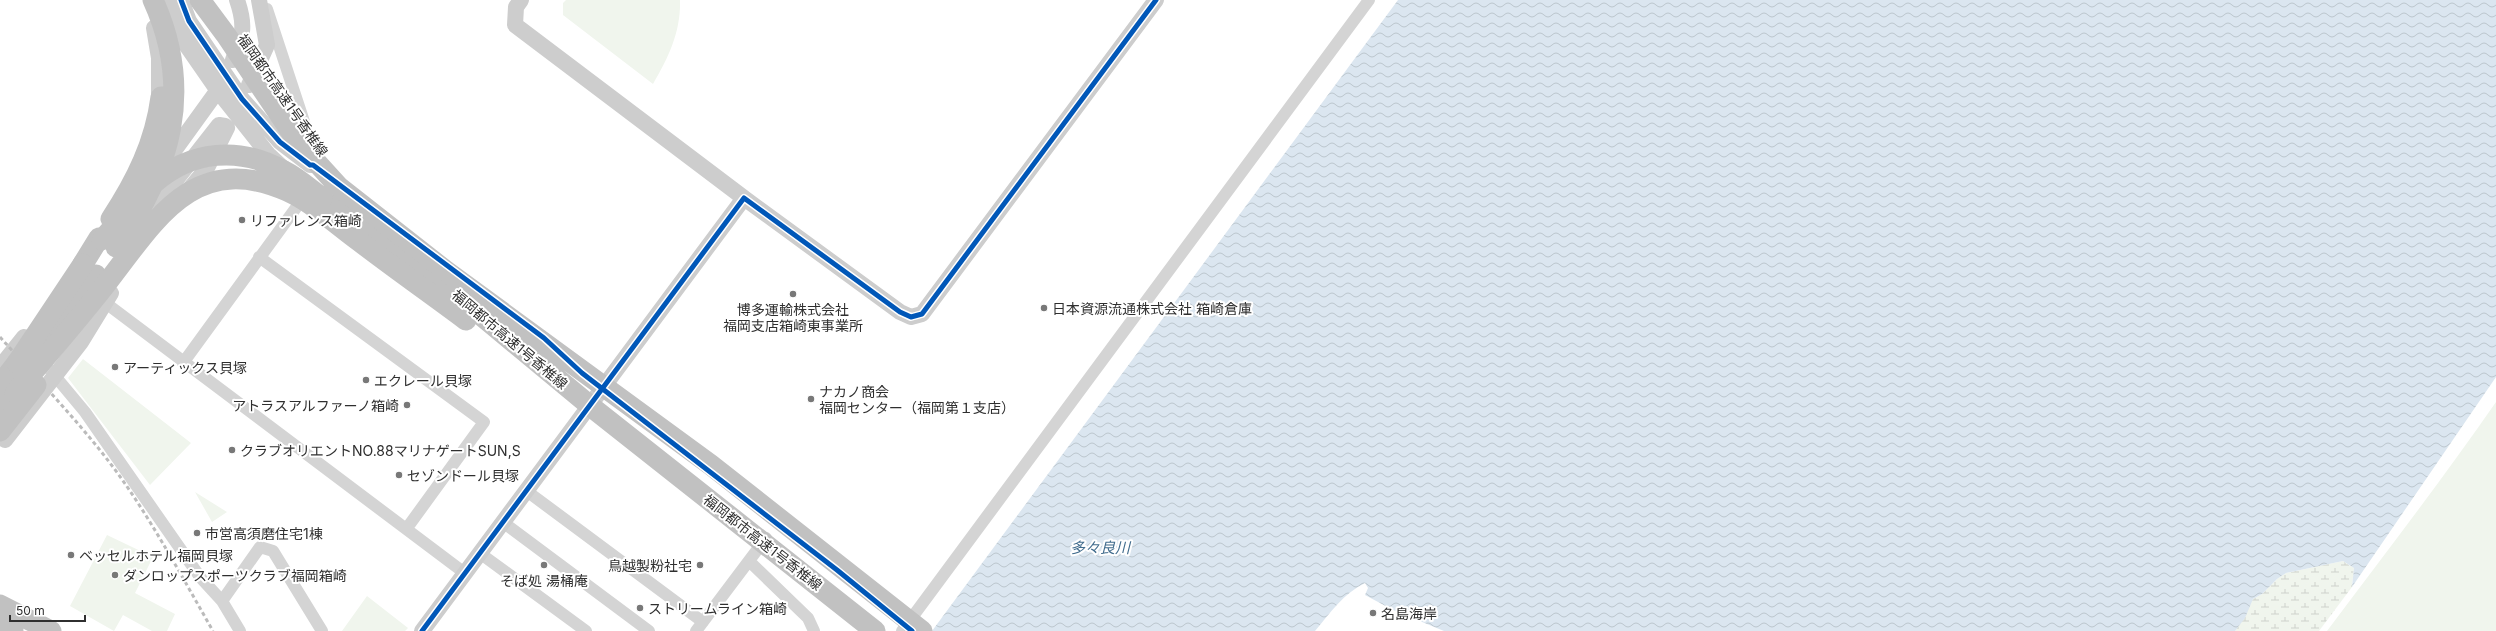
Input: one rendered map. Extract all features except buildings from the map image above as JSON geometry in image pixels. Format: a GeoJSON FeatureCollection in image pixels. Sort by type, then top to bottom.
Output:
{"type":"FeatureCollection","features":[{"type":"Feature","properties":{"kind":"highway"},"geometry":{"type":"LineString","coordinates":[[0,413],[5,388],[127,196],[139,173],[155,131],[161,96],[160,67],[152,23],[144,0]]}},
{"type":"Feature","properties":{"kind":"highway"},"geometry":{"type":"LineString","coordinates":[[5,388],[58,324],[129,229],[158,176],[170,135],[174,96],[172,64],[168,43],[162,19],[153,0]]}},
{"type":"Feature","properties":{"kind":"highway","name":"福岡都市高速1号香椎線"},"geometry":{"type":"LineString","coordinates":[[194,0],[224,37],[296,143],[350,207],[649,452],[876,631]]}},
{"type":"Feature","properties":{"kind":"highway","name":"福岡都市高速1号香椎線"},"geometry":{"type":"LineString","coordinates":[[200,0],[298,142],[339,188],[440,266],[693,451],[896,618],[922,631]]}},
{"type":"Feature","properties":{"kind":"highway"},"geometry":{"type":"LineString","coordinates":[[83,264],[130,208],[166,172],[200,157],[218,154],[252,157],[285,171],[520,344],[559,353]]}},
{"type":"Feature","properties":{"kind":"highway"},"geometry":{"type":"LineString","coordinates":[[5,388],[68,331],[142,234],[179,198],[196,189],[224,180],[241,179],[265,183],[306,202],[586,409],[649,452]]}},
{"type":"Feature","properties":{"kind":"highway"},"geometry":{"type":"LineString","coordinates":[[0,431],[73,336],[112,293]]}},
{"type":"Feature","properties":{"kind":"highway"},"geometry":{"type":"LineString","coordinates":[[0,605],[51,631]]}},
{"type":"Feature","properties":{"kind":"highway"},"geometry":{"type":"LineString","coordinates":[[896,618],[936,631]]}},
{"type":"Feature","properties":{"kind":"highway"},"geometry":{"type":"LineString","coordinates":[[0,625],[13,631]]}},
{"type":"Feature","properties":{"kind":"street"},"geometry":{"type":"LineString","coordinates":[[0,367],[76,273],[108,241],[146,164],[159,108],[159,58],[156,38],[144,0]]}},
{"type":"Feature","properties":{"kind":"street"},"geometry":{"type":"LineString","coordinates":[[166,0],[184,42],[218,91],[310,166],[313,165],[544,338],[603,389],[837,570],[912,631]]}},
{"type":"Feature","properties":{"kind":"street"},"geometry":{"type":"LineString","coordinates":[[181,0],[189,21],[227,76],[238,106],[268,154],[279,164],[309,190],[593,403],[883,631]]}},
{"type":"Feature","properties":{"kind":"street"},"geometry":{"type":"LineString","coordinates":[[5,388],[108,241],[218,91],[227,76],[243,35],[244,22],[237,0]]}},
{"type":"Feature","properties":{"kind":"street"},"geometry":{"type":"LineString","coordinates":[[521,0],[516,7],[515,25],[744,198],[900,312],[911,317],[922,314],[1156,0]]}},
{"type":"Feature","properties":{"kind":"street"},"geometry":{"type":"LineString","coordinates":[[896,618],[1369,0]]}},
{"type":"Feature","properties":{"kind":"street"},"geometry":{"type":"LineString","coordinates":[[207,168],[227,128],[225,126],[238,106],[267,45],[266,31],[260,14],[260,5],[267,9],[316,158],[313,165]]}},
{"type":"Feature","properties":{"kind":"street"},"geometry":{"type":"LineString","coordinates":[[0,407],[40,358],[219,124],[225,126]]}},
{"type":"Feature","properties":{"kind":"street"},"geometry":{"type":"LineString","coordinates":[[0,447],[81,342],[112,293],[174,209],[207,168],[224,153],[232,151],[249,153],[279,164]]}},
{"type":"Feature","properties":{"kind":"street"},"geometry":{"type":"LineString","coordinates":[[183,363],[309,190]]}},
{"type":"Feature","properties":{"kind":"street"},"geometry":{"type":"LineString","coordinates":[[422,631],[528,492],[744,198]]}},
{"type":"Feature","properties":{"kind":"street"},"geometry":{"type":"LineString","coordinates":[[259,257],[484,422],[406,528]]}},
{"type":"Feature","properties":{"kind":"street"},"geometry":{"type":"LineString","coordinates":[[90,292],[466,574]]}},
{"type":"Feature","properties":{"kind":"street"},"geometry":{"type":"LineString","coordinates":[[40,358],[85,412],[200,577],[222,601],[240,631]]}},
{"type":"Feature","properties":{"kind":"street"},"geometry":{"type":"LineString","coordinates":[[528,492],[700,627],[766,538]]}},
{"type":"Feature","properties":{"kind":"street"},"geometry":{"type":"LineString","coordinates":[[504,523],[649,631]]}},
{"type":"Feature","properties":{"kind":"street"},"geometry":{"type":"LineString","coordinates":[[222,601],[260,547],[273,551],[322,631]]}},
{"type":"Feature","properties":{"kind":"street"},"geometry":{"type":"LineString","coordinates":[[481,554],[586,631]]}},
{"type":"Feature","properties":{"kind":"street"},"geometry":{"type":"LineString","coordinates":[[749,561],[808,618],[814,631]]}},
{"type":"Feature","properties":{"kind":"green space"},"geometry":{"type":"Polygon","coordinates":[[[566,0],[680,0],[680,11],[673,44],[653,84],[563,15],[563,3],[566,0]]]}},
{"type":"Feature","properties":{"kind":"green space"},"geometry":{"type":"Polygon","coordinates":[[[83,359],[191,443],[150,485],[68,378],[83,359]]]}},
{"type":"Feature","properties":{"kind":"green space"},"geometry":{"type":"Polygon","coordinates":[[[2496,402],[2496,631],[2327,631],[2434,489],[2496,402]]]}},
{"type":"Feature","properties":{"kind":"green space"},"geometry":{"type":"Polygon","coordinates":[[[195,492],[227,512],[212,522],[195,492]]]}},
{"type":"Feature","properties":{"kind":"green space","name":"ダンロップスポーツクラブ福岡箱崎"},"geometry":{"type":"Polygon","coordinates":[[[107,535],[153,557],[135,593],[175,614],[167,631],[152,631],[123,615],[114,631],[70,606],[107,535]]]}},
{"type":"Feature","properties":{"kind":"green space"},"geometry":{"type":"Polygon","coordinates":[[[2343,561],[2354,568],[2352,587],[2319,631],[2235,631],[2253,599],[2262,594],[2277,579],[2286,573],[2343,561]]]}},
{"type":"Feature","properties":{"kind":"green space"},"geometry":{"type":"Polygon","coordinates":[[[367,596],[408,628],[405,631],[342,631],[367,596]]]}},
{"type":"Feature","properties":{"kind":"water","name":"多々良川"},"geometry":{"type":"Polygon","coordinates":[[[1398,0],[2496,0],[2496,377],[2352,587],[2354,568],[2343,561],[2286,573],[2277,579],[2262,594],[2253,599],[2245,618],[2235,631],[1444,631],[1393,610],[1365,595],[1368,588],[1365,583],[1350,592],[1315,631],[932,631],[1398,0]]]}},
{"type":"Feature","properties":{"kind":"railway"},"geometry":{"type":"LineString","coordinates":[[0,337],[81,428],[126,485],[160,539],[213,631]]}},
{"type":"Feature","properties":{"kind":"cycle path"},"geometry":{"type":"LineString","coordinates":[[181,0],[189,21],[242,99],[280,142],[310,165],[313,165],[544,338],[582,373],[837,570],[912,631]]}},
{"type":"Feature","properties":{"kind":"cycle path"},"geometry":{"type":"LineString","coordinates":[[422,631],[744,198],[900,312],[911,317],[922,314],[1156,0]]}},
{"type":"Feature","properties":{"kind":"place","name":"リファレンス箱崎"},"geometry":{"type":"Point","coordinates":[242,220]}},
{"type":"Feature","properties":{"kind":"place","name":"博多運輸株式会社 福岡支店箱崎東事業所"},"geometry":{"type":"Point","coordinates":[793,294]}},
{"type":"Feature","properties":{"kind":"place","name":"日本資源流通株式会社 箱崎倉庫"},"geometry":{"type":"Point","coordinates":[1044,308]}},
{"type":"Feature","properties":{"kind":"place","name":"アーティックス貝塚"},"geometry":{"type":"Point","coordinates":[115,367]}},
{"type":"Feature","properties":{"kind":"place","name":"エクレール貝塚"},"geometry":{"type":"Point","coordinates":[366,380]}},
{"type":"Feature","properties":{"kind":"place","name":"ナカノ商会 福岡センター（福岡第１支店）"},"geometry":{"type":"Point","coordinates":[811,399]}},
{"type":"Feature","properties":{"kind":"place","name":"アトラスアルファーノ箱崎"},"geometry":{"type":"Point","coordinates":[407,405]}},
{"type":"Feature","properties":{"kind":"place","name":"クラブオリエントNO.88マリナゲートSUN,S"},"geometry":{"type":"Point","coordinates":[232,450]}},
{"type":"Feature","properties":{"kind":"place","name":"セゾンドール貝塚"},"geometry":{"type":"Point","coordinates":[399,475]}},
{"type":"Feature","properties":{"kind":"place","name":"市営高須磨住宅1棟"},"geometry":{"type":"Point","coordinates":[197,533]}},
{"type":"Feature","properties":{"kind":"place","name":"ベッセルホテル福岡貝塚"},"geometry":{"type":"Point","coordinates":[71,555]}},
{"type":"Feature","properties":{"kind":"place","name":"そば処 湯桶庵"},"geometry":{"type":"Point","coordinates":[544,565]}},
{"type":"Feature","properties":{"kind":"place","name":"鳥越製粉社宅"},"geometry":{"type":"Point","coordinates":[700,565]}},
{"type":"Feature","properties":{"kind":"place","name":"ダンロップスポーツクラブ福岡箱崎"},"geometry":{"type":"Point","coordinates":[115,575]}},
{"type":"Feature","properties":{"kind":"place","name":"ストリームライン箱崎"},"geometry":{"type":"Point","coordinates":[640,608]}},
{"type":"Feature","properties":{"kind":"place","name":"名島海岸"},"geometry":{"type":"Point","coordinates":[1373,613]}}]}
